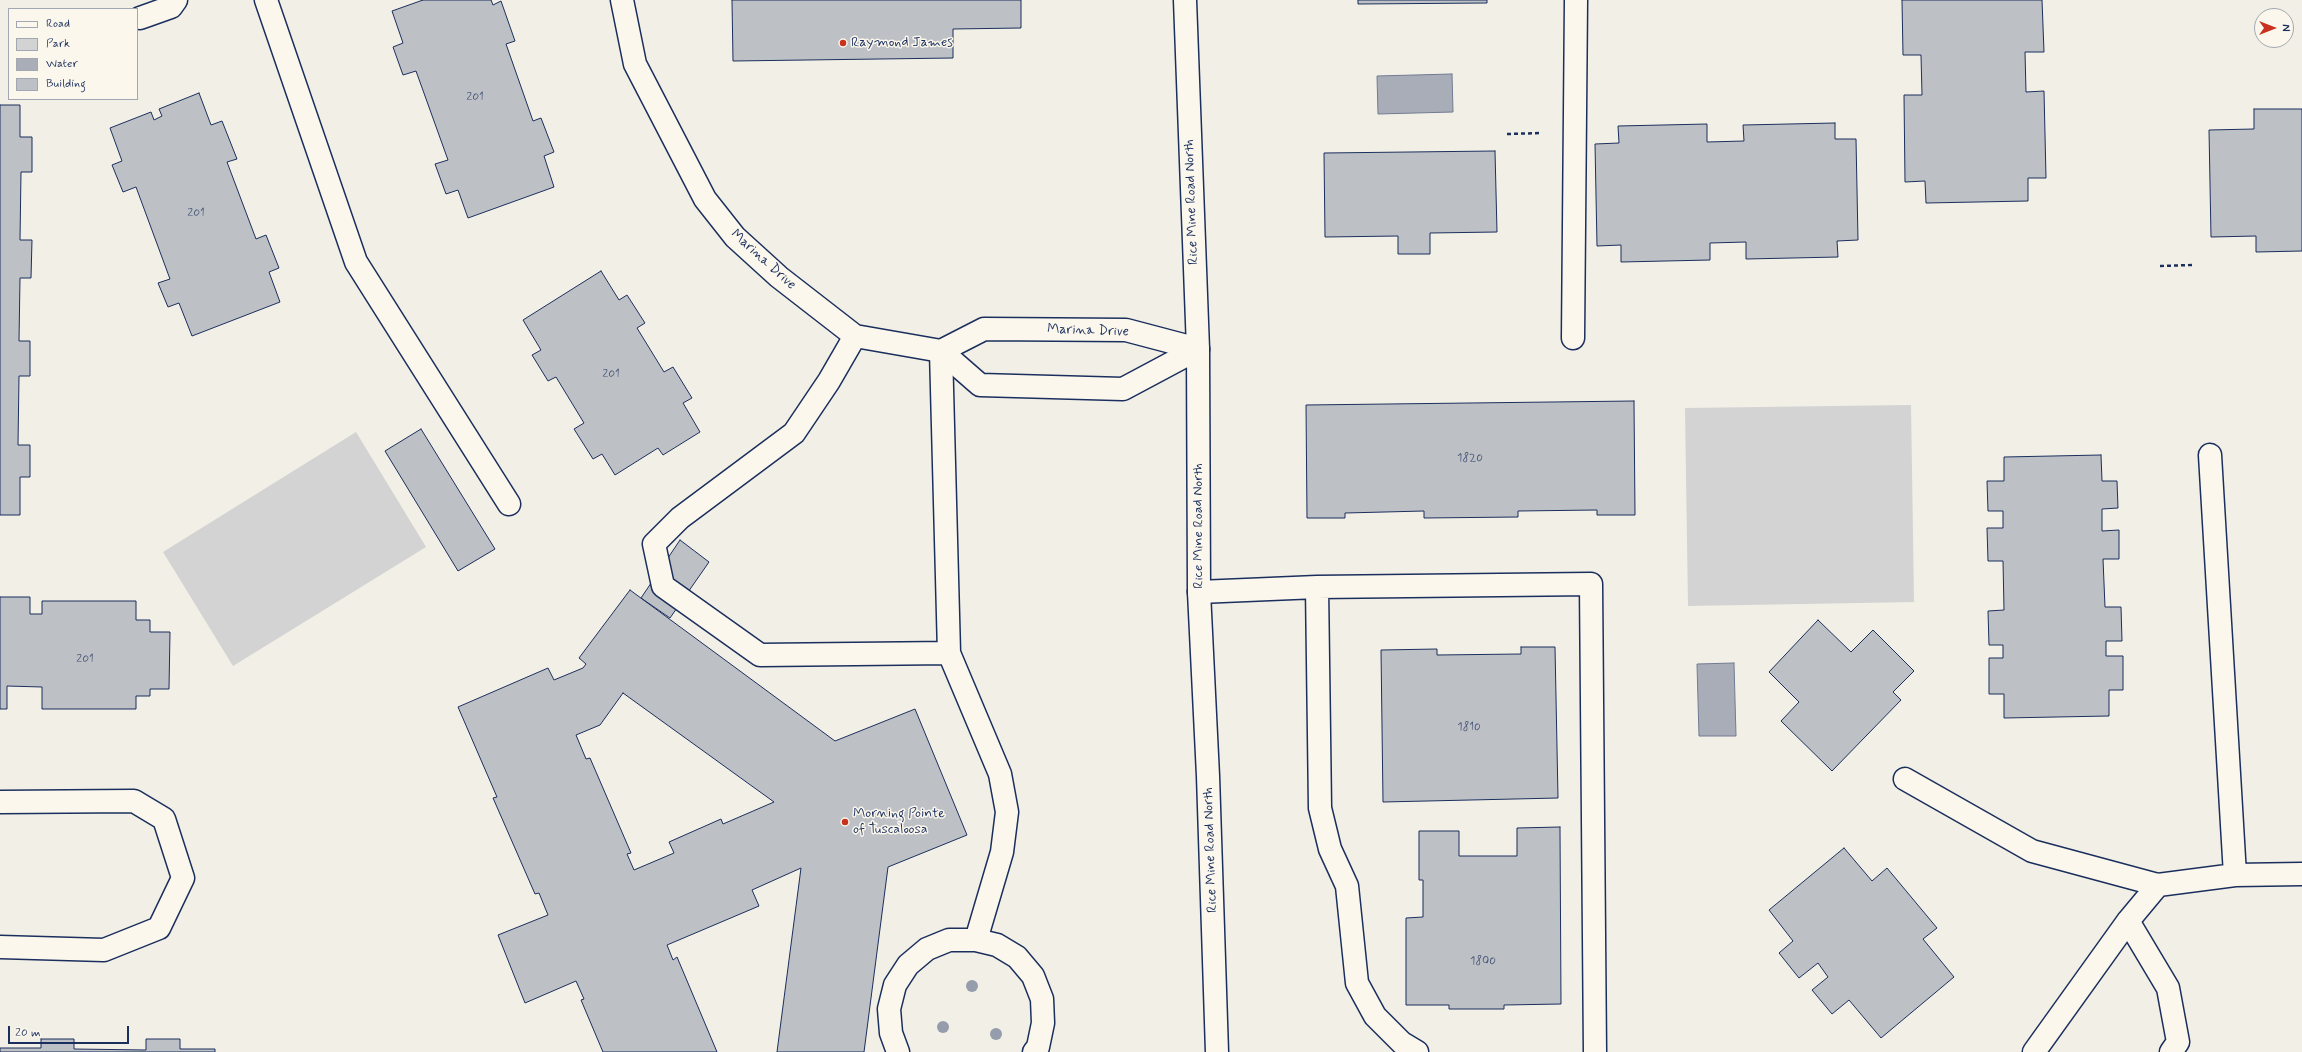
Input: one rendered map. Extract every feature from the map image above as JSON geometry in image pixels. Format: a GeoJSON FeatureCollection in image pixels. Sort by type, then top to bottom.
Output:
{"type":"FeatureCollection","features":[{"type":"Feature","properties":{"kind":"street"},"geometry":{"type":"LineString","coordinates":[[140,18],[171,7],[176,0]]}},
{"type":"Feature","properties":{"kind":"street"},"geometry":{"type":"LineString","coordinates":[[266,0],[356,262],[509,504]]}},
{"type":"Feature","properties":{"kind":"street","name":"Marina Drive"},"geometry":{"type":"LineString","coordinates":[[622,0],[635,64],[704,198],[741,242],[779,277],[855,336],[941,351],[984,329],[1126,330],[1198,349]]}},
{"type":"Feature","properties":{"kind":"street","name":"Rice Mine Road North"},"geometry":{"type":"LineString","coordinates":[[1185,0],[1198,349],[1199,592],[1208,768],[1218,1052]]}},
{"type":"Feature","properties":{"kind":"street"},"geometry":{"type":"LineString","coordinates":[[1573,338],[1576,0]]}},
{"type":"Feature","properties":{"kind":"street"},"geometry":{"type":"LineString","coordinates":[[855,336],[829,381],[794,432],[680,518],[654,544],[663,586],[760,655],[949,653]]}},
{"type":"Feature","properties":{"kind":"street"},"geometry":{"type":"LineString","coordinates":[[941,351],[980,385],[1123,389],[1198,349]]}},
{"type":"Feature","properties":{"kind":"street"},"geometry":{"type":"LineString","coordinates":[[941,351],[949,653],[1000,774],[1007,812],[1002,852],[976,940]]}},
{"type":"Feature","properties":{"kind":"street"},"geometry":{"type":"LineString","coordinates":[[2210,454],[2236,875]]}},
{"type":"Feature","properties":{"kind":"street"},"geometry":{"type":"LineString","coordinates":[[1199,592],[1317,587],[1591,584],[1595,1052]]}},
{"type":"Feature","properties":{"kind":"street"},"geometry":{"type":"LineString","coordinates":[[1317,587],[1320,808],[1330,849],[1346,886],[1357,983],[1375,1016],[1402,1043],[1417,1052]]}},
{"type":"Feature","properties":{"kind":"street"},"geometry":{"type":"LineString","coordinates":[[1905,779],[2032,851],[2158,885],[2236,875],[2302,874]]}},
{"type":"Feature","properties":{"kind":"street"},"geometry":{"type":"LineString","coordinates":[[0,802],[134,801],[164,819],[183,878],[159,928],[104,950],[0,947]]}},
{"type":"Feature","properties":{"kind":"street"},"geometry":{"type":"LineString","coordinates":[[2039,1050],[2128,921],[2158,885]]}},
{"type":"Feature","properties":{"kind":"street"},"geometry":{"type":"LineString","coordinates":[[2128,921],[2168,988],[2178,1042],[2171,1052]]}},
{"type":"Feature","properties":{"kind":"street"},"geometry":{"type":"LineString","coordinates":[[898,1052],[891,1033],[889,1009],[895,985],[908,965],[927,949],[949,940],[976,940],[997,944],[1017,958],[1033,976],[1042,999],[1043,1023],[1038,1047],[1034,1052]]}},
{"type":"Feature","properties":{"kind":"path"},"geometry":{"type":"LineString","coordinates":[[1507,134],[1541,133]]}},
{"type":"Feature","properties":{"kind":"path"},"geometry":{"type":"LineString","coordinates":[[2160,266],[2192,265]]}},
{"type":"Feature","properties":{"kind":"green space"},"geometry":{"type":"Polygon","coordinates":[[[1911,405],[1914,602],[1688,606],[1685,408],[1911,405]]]}},
{"type":"Feature","properties":{"kind":"green space"},"geometry":{"type":"Polygon","coordinates":[[[356,432],[426,547],[233,666],[163,552],[356,432]]]}},
{"type":"Feature","properties":{"kind":"water"},"geometry":{"type":"Polygon","coordinates":[[[1452,74],[1453,112],[1378,114],[1377,76],[1452,74]]]}},
{"type":"Feature","properties":{"kind":"water"},"geometry":{"type":"Polygon","coordinates":[[[1734,663],[1736,736],[1699,736],[1697,664],[1734,663]]]}},
{"type":"Feature","properties":{"kind":"building"},"geometry":{"type":"Polygon","coordinates":[[[423,0],[491,0],[493,5],[501,1],[515,41],[506,44],[533,121],[541,118],[554,152],[544,156],[554,187],[468,218],[458,190],[446,194],[435,164],[448,160],[416,71],[403,75],[393,47],[403,43],[392,11],[423,0]]]}},
{"type":"Feature","properties":{"kind":"building","name":"Raymond James"},"geometry":{"type":"Polygon","coordinates":[[[732,0],[1021,0],[1021,28],[953,29],[953,58],[733,61],[732,0]]]}},
{"type":"Feature","properties":{"kind":"building"},"geometry":{"type":"Polygon","coordinates":[[[1358,0],[1487,0],[1487,3],[1358,4],[1358,0]]]}},
{"type":"Feature","properties":{"kind":"building"},"geometry":{"type":"Polygon","coordinates":[[[1902,0],[2042,0],[2044,52],[2025,52],[2026,92],[2044,91],[2046,178],[2028,178],[2028,201],[1926,203],[1925,181],[1905,182],[1904,95],[1922,95],[1921,55],[1903,55],[1902,0]]]}},
{"type":"Feature","properties":{"kind":"building"},"geometry":{"type":"Polygon","coordinates":[[[199,93],[211,125],[222,121],[237,159],[227,162],[256,239],[266,235],[279,268],[269,272],[280,302],[192,336],[179,303],[168,307],[158,283],[170,279],[136,187],[123,192],[112,165],[122,161],[110,128],[151,112],[154,120],[162,116],[159,109],[199,93]]]}},
{"type":"Feature","properties":{"kind":"building"},"geometry":{"type":"Polygon","coordinates":[[[0,105],[20,105],[20,137],[32,137],[32,172],[21,172],[20,240],[32,240],[31,278],[20,278],[19,341],[30,341],[30,376],[19,376],[18,445],[30,445],[30,477],[20,477],[20,515],[0,515],[0,105]]]}},
{"type":"Feature","properties":{"kind":"building"},"geometry":{"type":"Polygon","coordinates":[[[2254,109],[2302,109],[2302,251],[2256,252],[2256,236],[2211,237],[2209,130],[2254,129],[2254,109]]]}},
{"type":"Feature","properties":{"kind":"building"},"geometry":{"type":"Polygon","coordinates":[[[1835,123],[1835,139],[1856,139],[1858,240],[1837,241],[1838,257],[1746,259],[1746,242],[1710,243],[1710,260],[1621,262],[1621,245],[1597,246],[1595,144],[1619,143],[1618,126],[1707,124],[1707,142],[1744,141],[1743,125],[1835,123]]]}},
{"type":"Feature","properties":{"kind":"building"},"geometry":{"type":"Polygon","coordinates":[[[1495,151],[1497,232],[1430,233],[1430,254],[1398,254],[1398,236],[1325,237],[1324,153],[1495,151]]]}},
{"type":"Feature","properties":{"kind":"building"},"geometry":{"type":"Polygon","coordinates":[[[601,271],[619,300],[627,295],[645,323],[637,328],[664,372],[673,367],[692,398],[683,403],[700,432],[663,455],[658,448],[615,475],[602,454],[593,459],[574,429],[584,423],[556,377],[548,381],[532,355],[541,350],[523,320],[601,271]]]}},
{"type":"Feature","properties":{"kind":"building"},"geometry":{"type":"Polygon","coordinates":[[[1634,401],[1635,515],[1597,515],[1597,510],[1518,511],[1518,517],[1424,518],[1424,511],[1345,513],[1345,518],[1307,518],[1306,405],[1634,401]]]}},
{"type":"Feature","properties":{"kind":"building"},"geometry":{"type":"Polygon","coordinates":[[[421,429],[495,549],[458,571],[385,451],[421,429]]]}},
{"type":"Feature","properties":{"kind":"building"},"geometry":{"type":"Polygon","coordinates":[[[2101,455],[2102,481],[2117,481],[2118,508],[2102,509],[2102,531],[2119,530],[2119,559],[2103,559],[2105,607],[2121,607],[2122,641],[2106,641],[2106,656],[2123,656],[2123,690],[2109,690],[2109,716],[2004,718],[2004,694],[1989,694],[1989,658],[2003,658],[2003,645],[1989,645],[1988,611],[2004,610],[2003,561],[1988,561],[1987,528],[2003,528],[2003,511],[1988,511],[1987,481],[2004,481],[2004,457],[2101,455]]]}},
{"type":"Feature","properties":{"kind":"building"},"geometry":{"type":"Polygon","coordinates":[[[680,540],[709,562],[670,618],[641,598],[680,540]]]}},
{"type":"Feature","properties":{"kind":"building","name":"Morning Pointe of Tuscaloosa"},"geometry":{"type":"Polygon","coordinates":[[[630,590],[835,741],[915,709],[967,835],[888,867],[864,1052],[777,1052],[801,868],[752,890],[759,906],[667,945],[673,960],[677,957],[717,1052],[603,1052],[581,1000],[584,999],[576,981],[525,1003],[498,935],[548,915],[539,893],[535,894],[493,798],[497,797],[458,707],[548,668],[554,680],[583,668],[586,664],[579,658],[630,590]],[[623,693],[600,725],[576,735],[586,759],[590,758],[631,853],[627,854],[634,870],[674,853],[669,842],[721,819],[723,824],[774,802],[623,693]]]}},
{"type":"Feature","properties":{"kind":"building"},"geometry":{"type":"Polygon","coordinates":[[[0,597],[30,597],[30,614],[42,614],[42,601],[136,601],[136,620],[150,620],[150,632],[170,632],[169,689],[150,689],[150,696],[136,696],[136,709],[42,709],[42,687],[7,686],[7,709],[0,709],[0,597]]]}},
{"type":"Feature","properties":{"kind":"building"},"geometry":{"type":"Polygon","coordinates":[[[1818,620],[1851,652],[1873,630],[1914,671],[1893,692],[1901,700],[1832,771],[1781,721],[1799,702],[1769,672],[1818,620]]]}},
{"type":"Feature","properties":{"kind":"building"},"geometry":{"type":"Polygon","coordinates":[[[1521,647],[1555,647],[1558,798],[1383,802],[1381,650],[1437,649],[1437,655],[1521,654],[1521,647]]]}},
{"type":"Feature","properties":{"kind":"building"},"geometry":{"type":"Polygon","coordinates":[[[1560,827],[1561,1004],[1504,1005],[1504,1009],[1449,1009],[1449,1005],[1406,1005],[1406,918],[1423,917],[1423,880],[1419,880],[1419,831],[1459,831],[1459,856],[1517,856],[1517,828],[1560,827]]]}},
{"type":"Feature","properties":{"kind":"building"},"geometry":{"type":"Polygon","coordinates":[[[1844,848],[1872,881],[1887,868],[1937,928],[1923,939],[1954,977],[1881,1038],[1849,1000],[1832,1014],[1812,990],[1828,977],[1818,963],[1799,978],[1779,953],[1793,941],[1769,910],[1844,848]]]}},
{"type":"Feature","properties":{"kind":"building"},"geometry":{"type":"Polygon","coordinates":[[[41,1039],[74,1039],[74,1049],[146,1050],[146,1039],[180,1039],[180,1049],[215,1049],[215,1052],[0,1052],[0,1048],[41,1048],[41,1039]]]}},
{"type":"Feature","properties":{"kind":"place","name":"Raymond James"},"geometry":{"type":"Point","coordinates":[843,43]}},
{"type":"Feature","properties":{"kind":"place","name":"Morning Pointe of Tuscaloosa"},"geometry":{"type":"Point","coordinates":[845,822]}}]}
